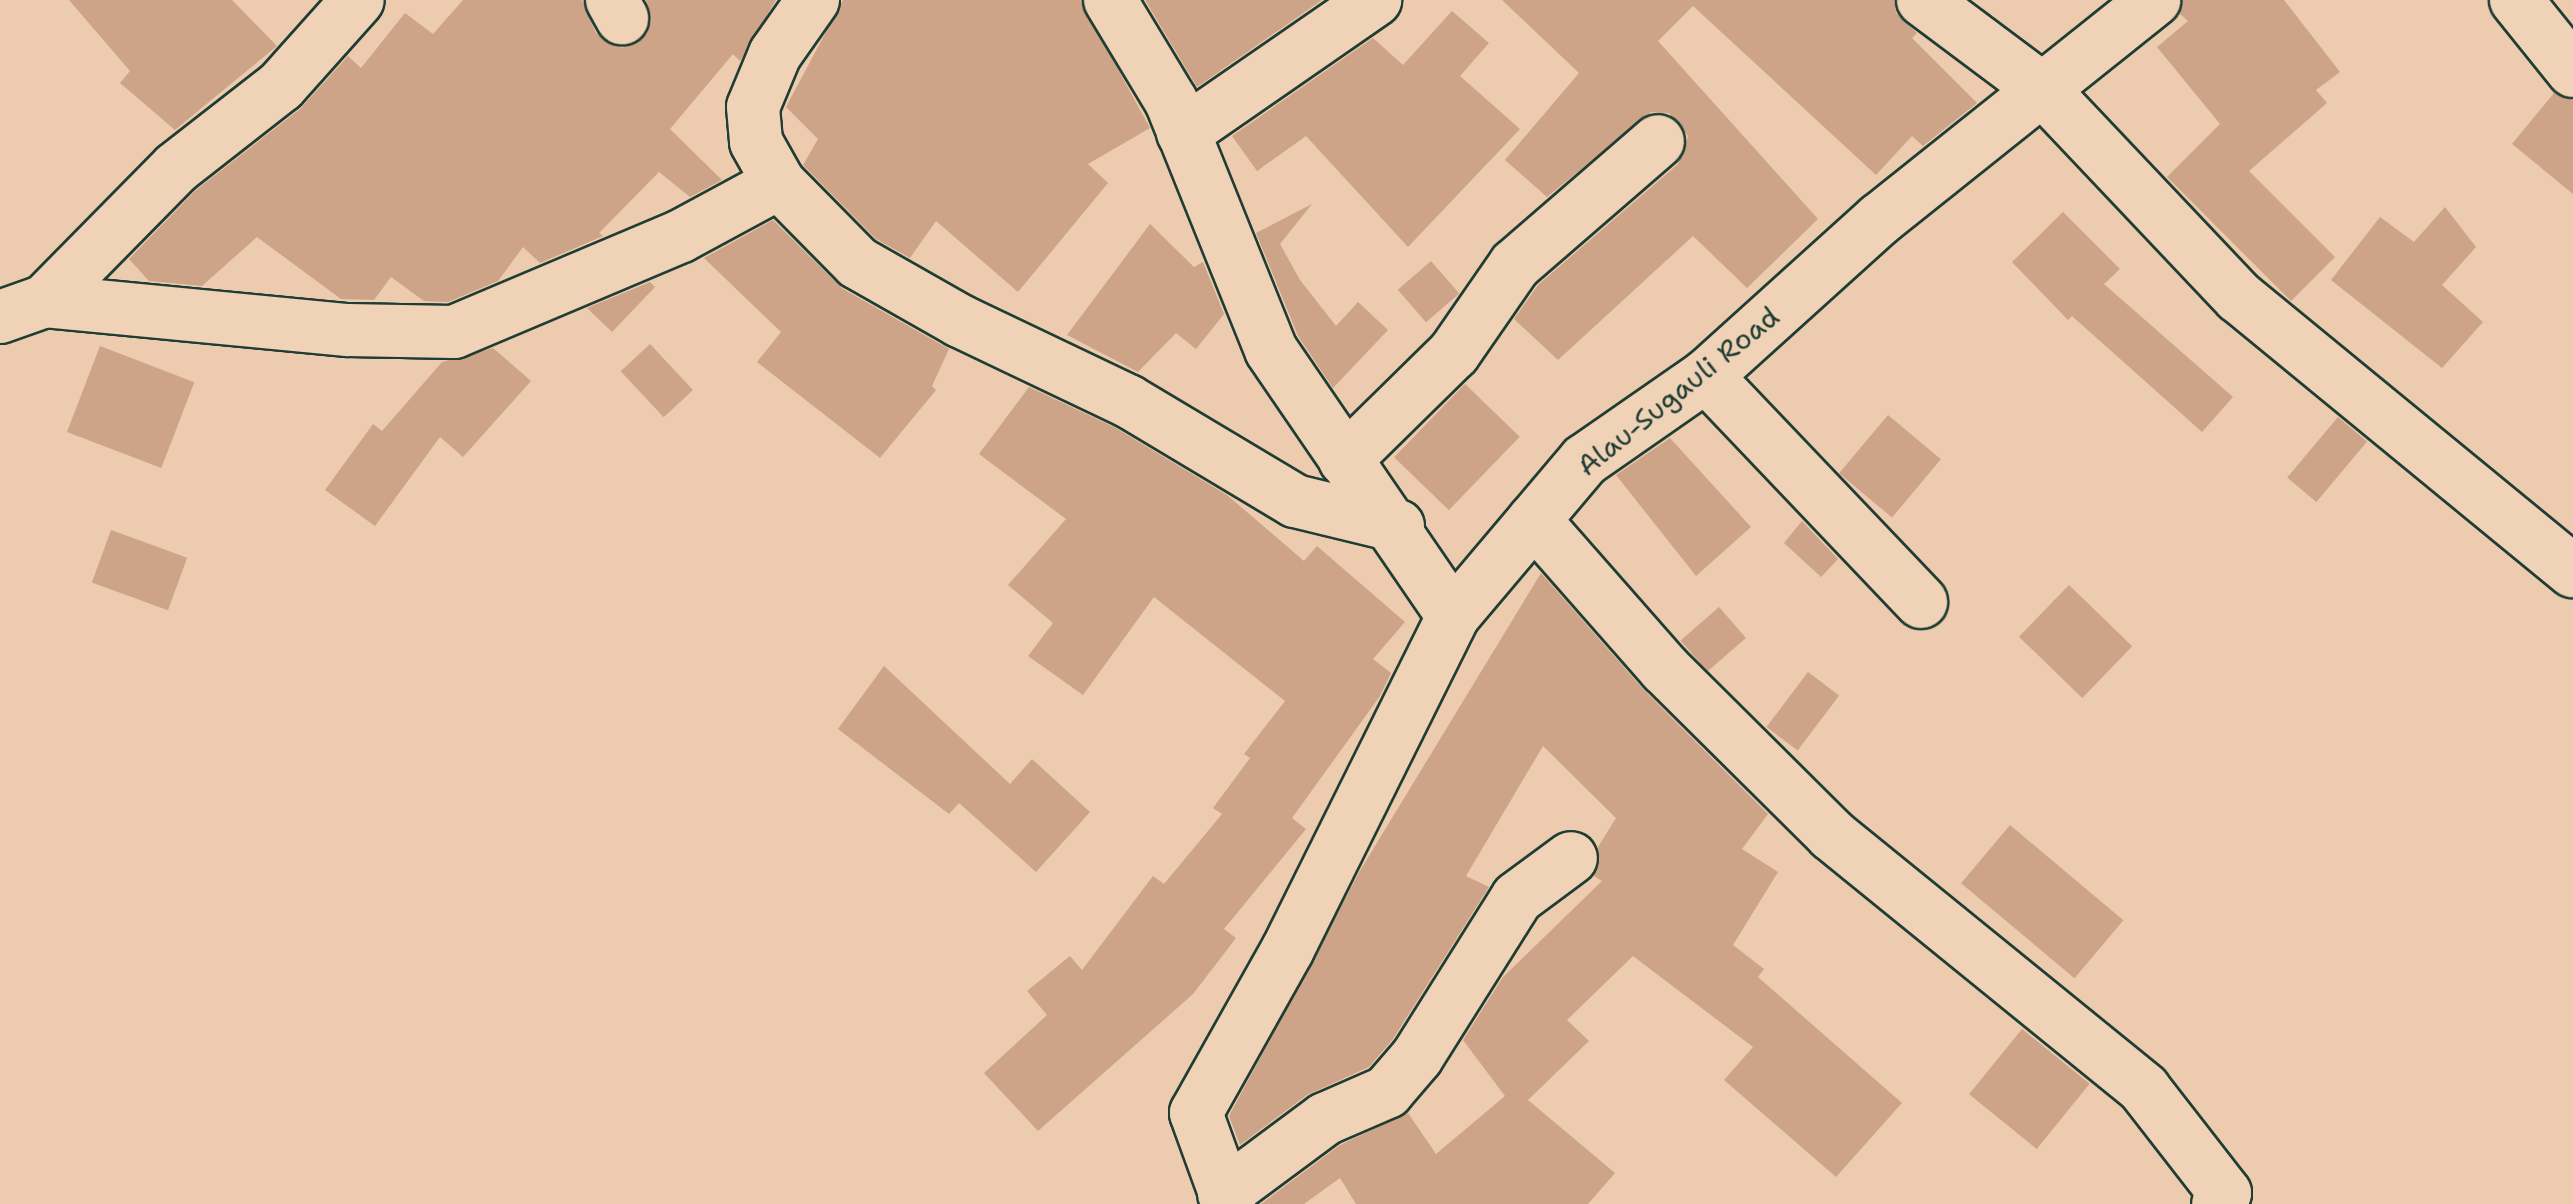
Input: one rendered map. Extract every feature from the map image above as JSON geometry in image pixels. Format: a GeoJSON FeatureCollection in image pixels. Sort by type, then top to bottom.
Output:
{"type":"FeatureCollection","features":[{"type":"Feature","properties":{"kind":"street"},"geometry":{"type":"LineString","coordinates":[[22,309],[176,168],[281,86],[358,0]]}},
{"type":"Feature","properties":{"kind":"street"},"geometry":{"type":"LineString","coordinates":[[814,0],[775,54],[753,107],[756,142],[779,183],[858,264],[960,321],[1128,401],[1295,500],[1398,526]]}},
{"type":"Feature","properties":{"kind":"street"},"geometry":{"type":"LineString","coordinates":[[1110,0],[1171,101],[1271,350],[1345,460],[1398,526],[1454,616]]}},
{"type":"Feature","properties":{"kind":"street"},"geometry":{"type":"LineString","coordinates":[[1183,133],[1375,0]]}},
{"type":"Feature","properties":{"kind":"street"},"geometry":{"type":"LineString","coordinates":[[1923,0],[2042,89],[2239,297],[2573,571]]}},
{"type":"Feature","properties":{"kind":"street","name":"Alau-Sugauli Road"},"geometry":{"type":"LineString","coordinates":[[1227,1199],[1196,1113],[1288,949],[1454,616],[1585,460],[1706,376],[1880,219],[2154,0]]}},
{"type":"Feature","properties":{"kind":"street"},"geometry":{"type":"LineString","coordinates":[[2516,0],[2573,71]]}},
{"type":"Feature","properties":{"kind":"street"},"geometry":{"type":"LineString","coordinates":[[1345,460],[1454,353],[1514,266],[1658,141]]}},
{"type":"Feature","properties":{"kind":"street"},"geometry":{"type":"LineString","coordinates":[[22,309],[348,330],[454,332],[681,236],[779,183]]}},
{"type":"Feature","properties":{"kind":"street"},"geometry":{"type":"LineString","coordinates":[[1706,376],[1920,602]]}},
{"type":"Feature","properties":{"kind":"street"},"geometry":{"type":"LineString","coordinates":[[1534,520],[1665,669],[1832,835],[2144,1089],[2224,1193],[2218,1204]]}},
{"type":"Feature","properties":{"kind":"street"},"geometry":{"type":"LineString","coordinates":[[1227,1199],[1325,1120],[1387,1092],[1417,1057],[1517,898],[1571,858]]}},
{"type":"Feature","properties":{"kind":"building"},"geometry":{"type":"Polygon","coordinates":[[[69,0],[232,0],[277,46],[175,130],[120,83],[130,71],[69,0]]]}},
{"type":"Feature","properties":{"kind":"building"},"geometry":{"type":"Polygon","coordinates":[[[463,0],[582,0],[596,33],[622,48],[648,33],[646,0],[776,0],[740,61],[733,54],[670,129],[722,180],[690,197],[659,172],[599,233],[603,236],[540,263],[523,247],[498,281],[448,302],[424,301],[391,277],[374,300],[341,299],[257,237],[202,286],[149,281],[129,259],[196,190],[300,109],[348,56],[361,68],[405,13],[433,34],[463,0]]]}},
{"type":"Feature","properties":{"kind":"building"},"geometry":{"type":"Polygon","coordinates":[[[843,0],[1080,0],[1150,128],[1088,164],[1108,183],[1018,292],[936,221],[910,258],[876,239],[803,165],[818,139],[786,107],[843,0]]]}},
{"type":"Feature","properties":{"kind":"building"},"geometry":{"type":"Polygon","coordinates":[[[1145,0],[1322,0],[1197,87],[1145,0]]]}},
{"type":"Feature","properties":{"kind":"building"},"geometry":{"type":"Polygon","coordinates":[[[1502,0],[1894,0],[1896,13],[1917,33],[1912,38],[1977,103],[1923,146],[1912,136],[1876,175],[1693,6],[1658,41],[1818,219],[1747,288],[1693,236],[1558,360],[1514,319],[1538,285],[1678,164],[1688,136],[1669,113],[1651,112],[1547,197],[1505,160],[1579,73],[1502,0]]]}},
{"type":"Feature","properties":{"kind":"building"},"geometry":{"type":"Polygon","coordinates":[[[2183,0],[2284,0],[2340,72],[2316,90],[2327,103],[2249,171],[2335,257],[2291,301],[2167,177],[2220,124],[2157,47],[2188,21],[2180,14],[2183,0]]]}},
{"type":"Feature","properties":{"kind":"building"},"geometry":{"type":"Polygon","coordinates":[[[1452,11],[1489,43],[1460,76],[1520,129],[1408,247],[1306,136],[1257,171],[1232,136],[1373,38],[1403,65],[1452,11]]]}},
{"type":"Feature","properties":{"kind":"building"},"geometry":{"type":"Polygon","coordinates":[[[2554,93],[2573,100],[2573,194],[2512,144],[2554,93]]]}},
{"type":"Feature","properties":{"kind":"building"},"geometry":{"type":"Polygon","coordinates":[[[1312,204],[1280,244],[1300,280],[1336,326],[1358,302],[1388,330],[1333,388],[1298,336],[1256,233],[1312,204]]]}},
{"type":"Feature","properties":{"kind":"building"},"geometry":{"type":"Polygon","coordinates":[[[2445,207],[2476,247],[2442,285],[2483,322],[2442,368],[2331,280],[2380,217],[2414,242],[2445,207]]]}},
{"type":"Feature","properties":{"kind":"building"},"geometry":{"type":"Polygon","coordinates":[[[2063,212],[2120,269],[2104,284],[2233,397],[2202,432],[2072,316],[2068,320],[2012,262],[2063,212]]]}},
{"type":"Feature","properties":{"kind":"building"},"geometry":{"type":"Polygon","coordinates":[[[773,220],[843,289],[949,349],[932,386],[936,390],[880,458],[757,362],[781,332],[704,258],[773,220]]]}},
{"type":"Feature","properties":{"kind":"building"},"geometry":{"type":"Polygon","coordinates":[[[1150,224],[1194,267],[1203,262],[1224,314],[1196,349],[1176,333],[1138,372],[1067,335],[1150,224]]]}},
{"type":"Feature","properties":{"kind":"building"},"geometry":{"type":"Polygon","coordinates":[[[1431,261],[1459,293],[1426,322],[1398,290],[1431,261]]]}},
{"type":"Feature","properties":{"kind":"building"},"geometry":{"type":"Polygon","coordinates":[[[650,282],[655,287],[612,332],[587,308],[650,282]]]}},
{"type":"Feature","properties":{"kind":"building"},"geometry":{"type":"Polygon","coordinates":[[[650,344],[693,390],[664,417],[621,371],[650,344]]]}},
{"type":"Feature","properties":{"kind":"building"},"geometry":{"type":"Polygon","coordinates":[[[100,346],[194,382],[161,468],[67,432],[100,346]]]}},
{"type":"Feature","properties":{"kind":"building"},"geometry":{"type":"Polygon","coordinates":[[[493,348],[531,381],[463,457],[440,437],[375,526],[325,490],[373,424],[382,431],[442,362],[493,348]]]}},
{"type":"Feature","properties":{"kind":"building"},"geometry":{"type":"Polygon","coordinates":[[[1465,384],[1520,437],[1449,510],[1394,457],[1465,384]]]}},
{"type":"Feature","properties":{"kind":"building"},"geometry":{"type":"Polygon","coordinates":[[[1029,387],[1114,427],[1227,495],[1304,561],[1317,546],[1405,622],[1373,659],[1391,673],[1380,696],[1292,818],[1306,829],[1224,929],[1236,938],[1193,994],[1038,1131],[984,1073],[1047,1015],[1027,991],[1070,956],[1082,970],[1153,876],[1164,884],[1222,814],[1213,808],[1250,758],[1244,754],[1285,701],[1154,597],[1083,695],[1028,656],[1053,623],[1008,585],[1066,519],[979,454],[1029,387]]]}},
{"type":"Feature","properties":{"kind":"building"},"geometry":{"type":"Polygon","coordinates":[[[1888,415],[1941,459],[1892,518],[1839,473],[1888,415]]]}},
{"type":"Feature","properties":{"kind":"building"},"geometry":{"type":"Polygon","coordinates":[[[2338,417],[2367,441],[2316,502],[2287,478],[2338,417]]]}},
{"type":"Feature","properties":{"kind":"building"},"geometry":{"type":"Polygon","coordinates":[[[1670,438],[1751,527],[1696,576],[1616,475],[1670,438]]]}},
{"type":"Feature","properties":{"kind":"building"},"geometry":{"type":"Polygon","coordinates":[[[1802,521],[1838,559],[1821,577],[1784,543],[1802,521]]]}},
{"type":"Feature","properties":{"kind":"building"},"geometry":{"type":"Polygon","coordinates":[[[111,530],[187,558],[168,610],[92,583],[111,530]]]}},
{"type":"Feature","properties":{"kind":"building"},"geometry":{"type":"Polygon","coordinates":[[[1541,573],[1643,689],[1768,814],[1742,849],[1778,872],[1733,945],[1764,969],[1758,977],[1902,1103],[1836,1177],[1724,1080],[1753,1047],[1633,956],[1567,1020],[1589,1041],[1528,1100],[1615,1173],[1588,1204],[1356,1204],[1340,1178],[1304,1204],[1261,1204],[1340,1145],[1408,1113],[1436,1154],[1505,1096],[1463,1040],[1503,977],[1602,881],[1594,876],[1598,847],[1616,818],[1543,746],[1466,876],[1489,887],[1393,1039],[1369,1067],[1307,1095],[1240,1145],[1229,1116],[1361,869],[1541,573]]]}},
{"type":"Feature","properties":{"kind":"building"},"geometry":{"type":"Polygon","coordinates":[[[2069,585],[2132,646],[2082,698],[2019,637],[2069,585]]]}},
{"type":"Feature","properties":{"kind":"building"},"geometry":{"type":"Polygon","coordinates":[[[1719,607],[1746,638],[1707,671],[1681,640],[1719,607]]]}},
{"type":"Feature","properties":{"kind":"building"},"geometry":{"type":"Polygon","coordinates":[[[884,666],[1010,784],[1032,759],[1090,812],[1036,872],[959,803],[949,814],[838,729],[884,666]]]}},
{"type":"Feature","properties":{"kind":"building"},"geometry":{"type":"Polygon","coordinates":[[[1808,672],[1839,695],[1798,751],[1766,727],[1808,672]]]}},
{"type":"Feature","properties":{"kind":"building"},"geometry":{"type":"Polygon","coordinates":[[[2010,825],[2123,920],[2075,978],[1961,883],[2010,825]]]}},
{"type":"Feature","properties":{"kind":"building"},"geometry":{"type":"Polygon","coordinates":[[[2022,1029],[2090,1084],[2037,1149],[1969,1094],[2022,1029]]]}}]}
